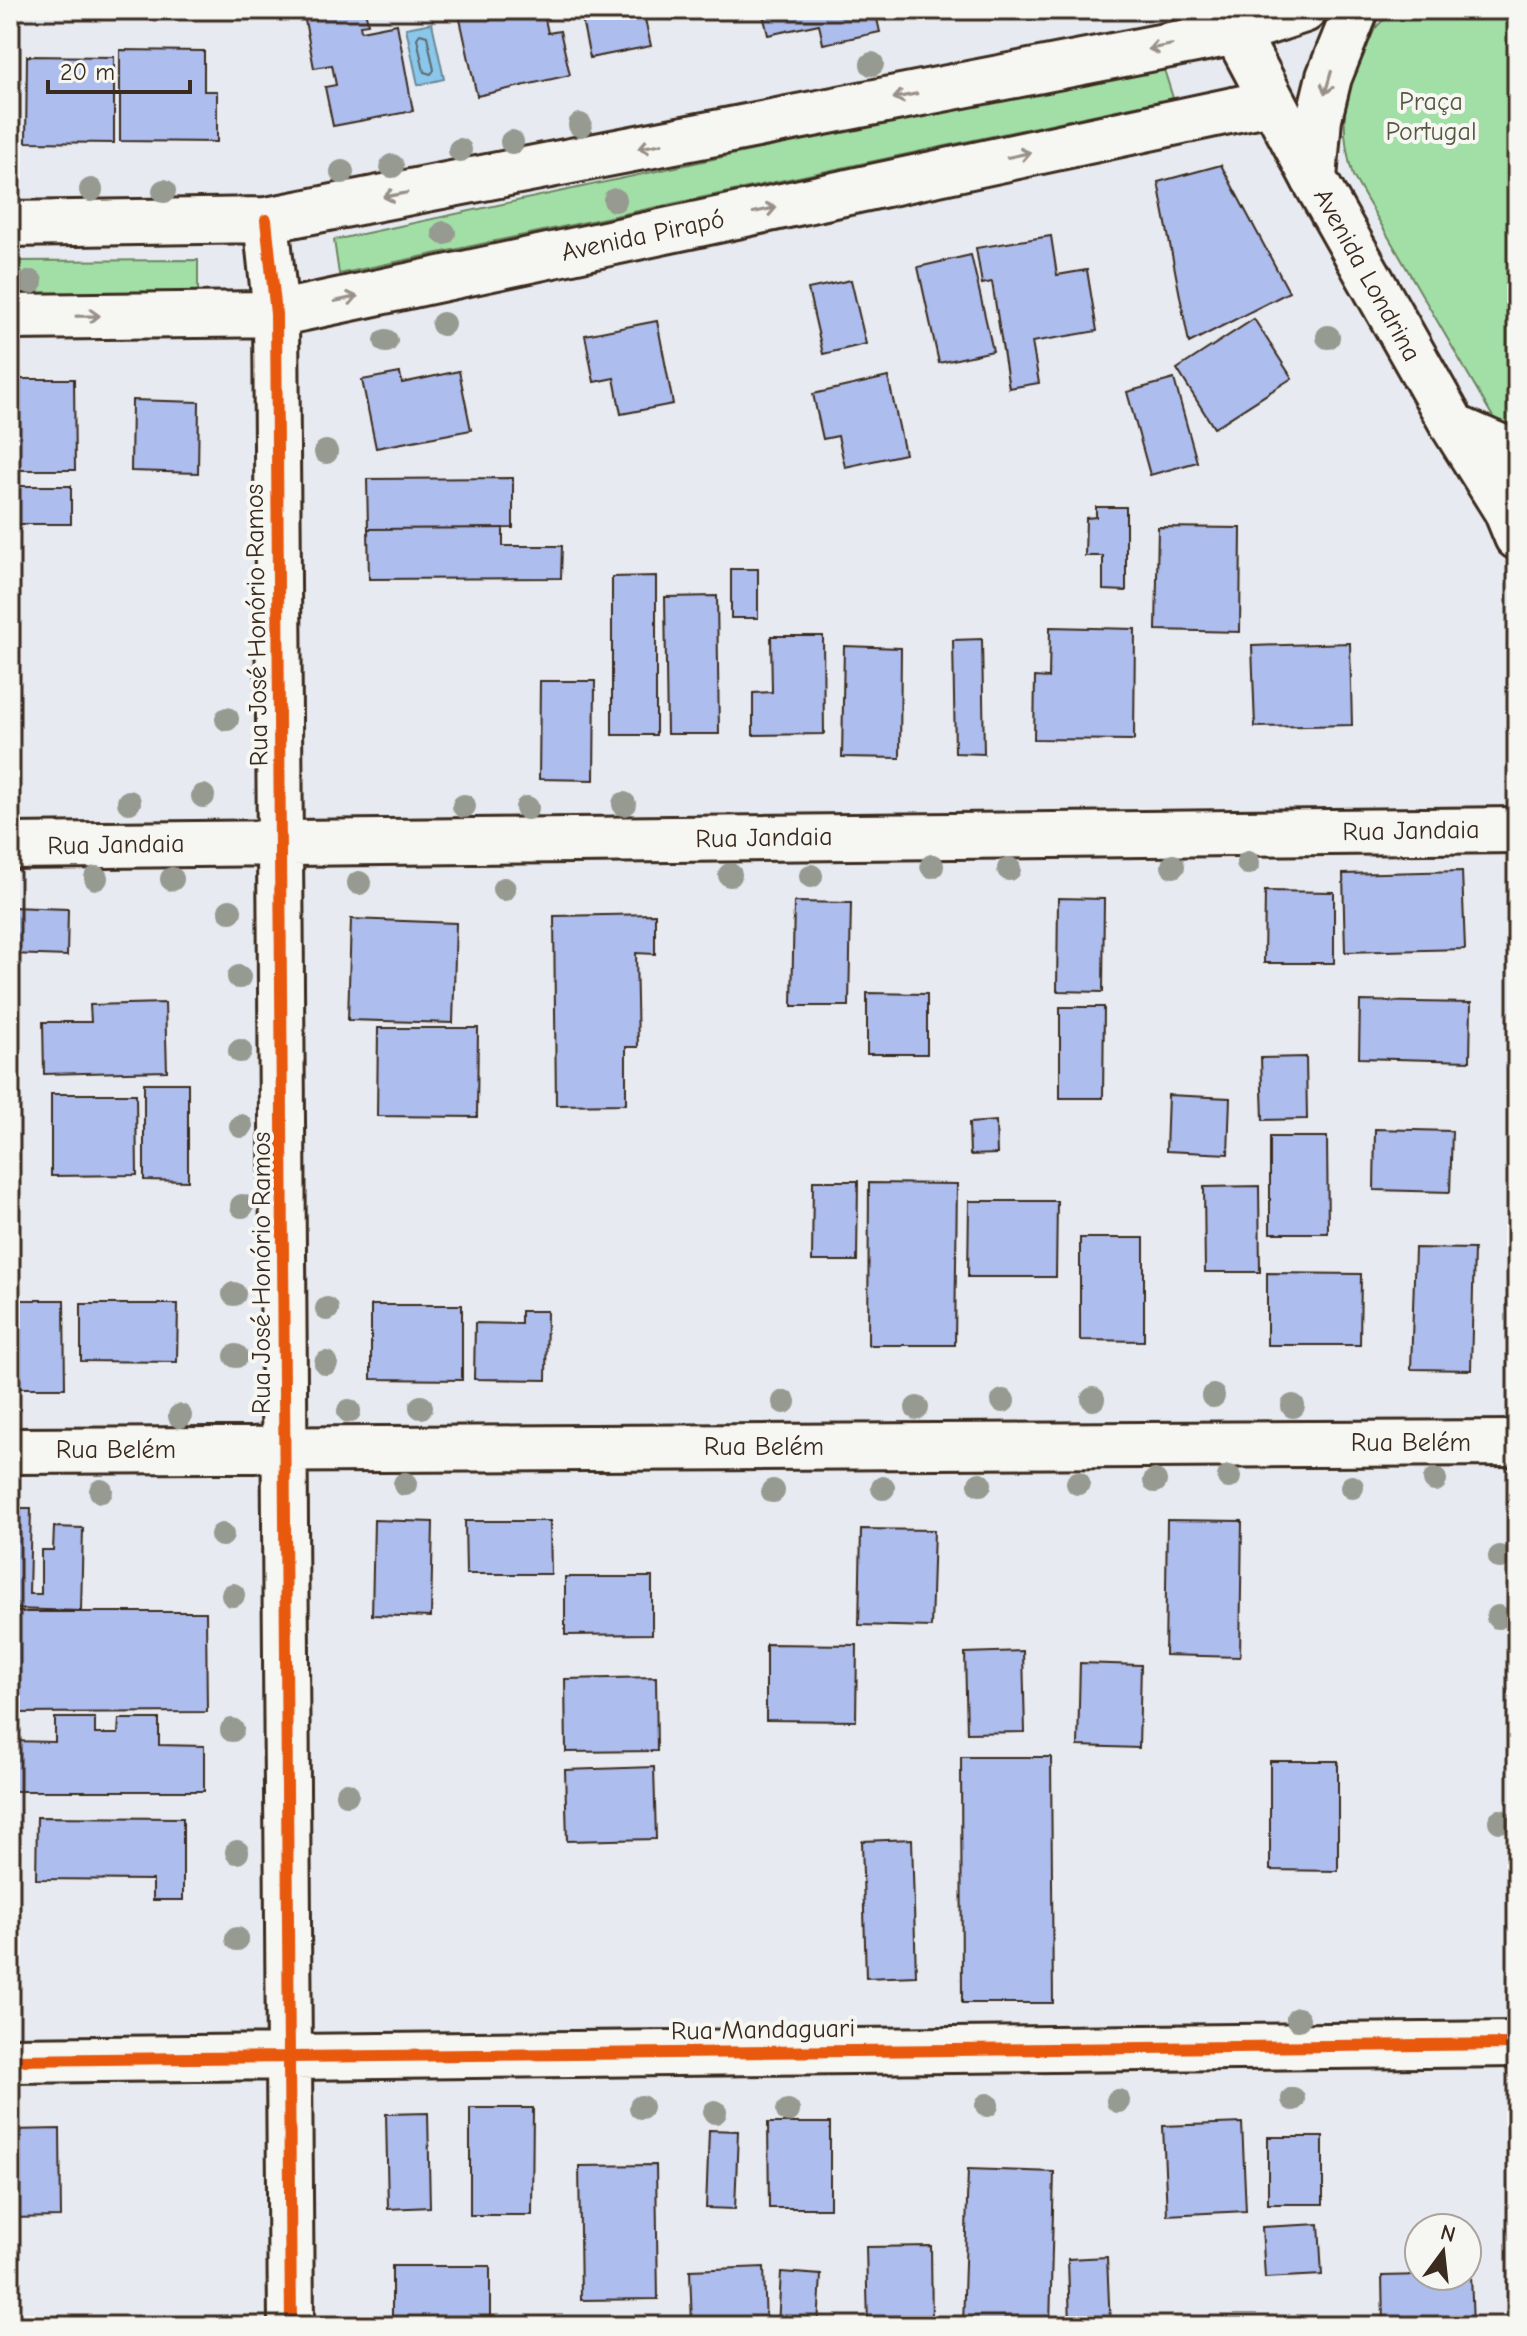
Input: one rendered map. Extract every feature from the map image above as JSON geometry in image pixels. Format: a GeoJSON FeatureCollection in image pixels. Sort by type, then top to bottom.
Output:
{"type":"FeatureCollection","features":[{"type":"Feature","properties":{"kind":"street"},"geometry":{"type":"LineString","coordinates":[[10,224],[266,220],[1230,21],[1304,10]]}},
{"type":"Feature","properties":{"kind":"street"},"geometry":{"type":"LineString","coordinates":[[1314,179],[1319,118],[1329,77],[1356,10]]}},
{"type":"Feature","properties":{"kind":"street","name":"Avenida Londrina"},"geometry":{"type":"LineString","coordinates":[[1230,21],[1271,102],[1454,427],[1506,510],[1517,537]]}},
{"type":"Feature","properties":{"kind":"street","name":"Avenida Pirapó"},"geometry":{"type":"LineString","coordinates":[[10,317],[276,314],[1271,102]]}},
{"type":"Feature","properties":{"kind":"street","name":"Rua José Honório Ramos"},"geometry":{"type":"LineString","coordinates":[[266,220],[276,314],[291,2326]]}},
{"type":"Feature","properties":{"kind":"street"},"geometry":{"type":"LineString","coordinates":[[1454,427],[1517,454]]}},
{"type":"Feature","properties":{"kind":"street","name":"Rua Jandaia"},"geometry":{"type":"LineString","coordinates":[[10,846],[1517,830]]}},
{"type":"Feature","properties":{"kind":"street","name":"Rua Belém"},"geometry":{"type":"LineString","coordinates":[[10,1451],[1517,1443]]}},
{"type":"Feature","properties":{"kind":"street","name":"Rua Mandaguari"},"geometry":{"type":"LineString","coordinates":[[10,2060],[1517,2044]]}},
{"type":"Feature","properties":{"kind":"green space","name":"Praça Portugal"},"geometry":{"type":"Polygon","coordinates":[[[1396,10],[1517,10],[1517,435],[1493,417],[1353,176],[1345,131],[1348,85],[1365,43],[1378,25],[1396,10]]]}},
{"type":"Feature","properties":{"kind":"green space"},"geometry":{"type":"Polygon","coordinates":[[[1162,63],[1173,98],[339,274],[334,240],[1162,63]]]}},
{"type":"Feature","properties":{"kind":"green space"},"geometry":{"type":"Polygon","coordinates":[[[198,260],[198,296],[10,297],[10,261],[198,260]]]}},
{"type":"Feature","properties":{"kind":"water"},"geometry":{"type":"Polygon","coordinates":[[[432,23],[444,79],[418,85],[406,28],[432,23]]]}},
{"type":"Feature","properties":{"kind":"building"},"geometry":{"type":"Polygon","coordinates":[[[303,10],[365,10],[368,24],[360,25],[361,31],[397,24],[413,111],[333,126],[325,87],[336,85],[332,65],[314,68],[303,10]]]}},
{"type":"Feature","properties":{"kind":"building"},"geometry":{"type":"Polygon","coordinates":[[[458,10],[543,10],[548,33],[560,31],[570,75],[477,96],[458,10]]]}},
{"type":"Feature","properties":{"kind":"building"},"geometry":{"type":"Polygon","coordinates":[[[580,10],[643,10],[651,46],[590,58],[580,10]]]}},
{"type":"Feature","properties":{"kind":"building"},"geometry":{"type":"Polygon","coordinates":[[[762,10],[875,10],[880,32],[823,44],[819,24],[768,35],[762,10]]]}},
{"type":"Feature","properties":{"kind":"building"},"geometry":{"type":"Polygon","coordinates":[[[10,30],[13,30],[15,143],[10,143],[10,30]]]}},
{"type":"Feature","properties":{"kind":"building"},"geometry":{"type":"Polygon","coordinates":[[[120,50],[204,51],[204,91],[217,91],[217,142],[120,141],[120,50]]]}},
{"type":"Feature","properties":{"kind":"building"},"geometry":{"type":"Polygon","coordinates":[[[27,56],[114,57],[114,143],[26,142],[27,56]]]}},
{"type":"Feature","properties":{"kind":"building"},"geometry":{"type":"Polygon","coordinates":[[[1221,165],[1289,292],[1189,343],[1158,182],[1221,165]]]}},
{"type":"Feature","properties":{"kind":"building"},"geometry":{"type":"Polygon","coordinates":[[[1051,236],[1057,275],[1087,270],[1097,331],[1032,342],[1039,383],[1009,388],[992,282],[982,284],[976,248],[1051,236]]]}},
{"type":"Feature","properties":{"kind":"building"},"geometry":{"type":"Polygon","coordinates":[[[971,255],[993,351],[939,363],[918,267],[971,255]]]}},
{"type":"Feature","properties":{"kind":"building"},"geometry":{"type":"Polygon","coordinates":[[[851,280],[866,344],[823,354],[808,289],[851,280]]]}},
{"type":"Feature","properties":{"kind":"building"},"geometry":{"type":"Polygon","coordinates":[[[1254,319],[1292,378],[1214,428],[1177,369],[1254,319]]]}},
{"type":"Feature","properties":{"kind":"building"},"geometry":{"type":"Polygon","coordinates":[[[657,321],[673,404],[621,414],[614,378],[594,382],[585,335],[657,321]]]}},
{"type":"Feature","properties":{"kind":"building"},"geometry":{"type":"Polygon","coordinates":[[[459,371],[471,430],[376,448],[362,380],[400,373],[402,383],[459,371]]]}},
{"type":"Feature","properties":{"kind":"building"},"geometry":{"type":"Polygon","coordinates":[[[888,377],[905,454],[845,467],[838,436],[823,439],[813,394],[888,377]]]}},
{"type":"Feature","properties":{"kind":"building"},"geometry":{"type":"Polygon","coordinates":[[[10,379],[74,379],[75,470],[10,470],[10,379]]]}},
{"type":"Feature","properties":{"kind":"building"},"geometry":{"type":"Polygon","coordinates":[[[1174,379],[1197,462],[1150,475],[1127,392],[1174,379]]]}},
{"type":"Feature","properties":{"kind":"building"},"geometry":{"type":"Polygon","coordinates":[[[132,400],[199,402],[198,473],[131,471],[132,400]]]}},
{"type":"Feature","properties":{"kind":"building"},"geometry":{"type":"Polygon","coordinates":[[[513,478],[513,528],[368,529],[367,479],[513,478]]]}},
{"type":"Feature","properties":{"kind":"building"},"geometry":{"type":"Polygon","coordinates":[[[10,486],[71,486],[71,524],[10,524],[10,486]]]}},
{"type":"Feature","properties":{"kind":"building"},"geometry":{"type":"Polygon","coordinates":[[[1096,507],[1126,507],[1126,591],[1103,590],[1103,556],[1085,556],[1086,518],[1096,517],[1096,507]]]}},
{"type":"Feature","properties":{"kind":"building"},"geometry":{"type":"Polygon","coordinates":[[[1158,527],[1241,528],[1240,632],[1156,630],[1158,527]]]}},
{"type":"Feature","properties":{"kind":"building"},"geometry":{"type":"Polygon","coordinates":[[[503,528],[503,546],[562,546],[561,578],[369,579],[368,529],[503,528]]]}},
{"type":"Feature","properties":{"kind":"building"},"geometry":{"type":"Polygon","coordinates":[[[731,569],[758,569],[758,618],[731,618],[731,569]]]}},
{"type":"Feature","properties":{"kind":"building"},"geometry":{"type":"Polygon","coordinates":[[[656,576],[656,735],[612,735],[612,577],[656,576]]]}},
{"type":"Feature","properties":{"kind":"building"},"geometry":{"type":"Polygon","coordinates":[[[717,596],[719,734],[667,734],[665,597],[717,596]]]}},
{"type":"Feature","properties":{"kind":"building"},"geometry":{"type":"Polygon","coordinates":[[[1050,627],[1135,629],[1134,740],[1034,739],[1035,677],[1049,678],[1050,627]]]}},
{"type":"Feature","properties":{"kind":"building"},"geometry":{"type":"Polygon","coordinates":[[[771,636],[823,636],[824,734],[753,735],[753,693],[772,692],[771,636]]]}},
{"type":"Feature","properties":{"kind":"building"},"geometry":{"type":"Polygon","coordinates":[[[982,639],[984,754],[955,753],[953,640],[982,639]]]}},
{"type":"Feature","properties":{"kind":"building"},"geometry":{"type":"Polygon","coordinates":[[[1350,643],[1352,725],[1255,727],[1252,646],[1350,643]]]}},
{"type":"Feature","properties":{"kind":"building"},"geometry":{"type":"Polygon","coordinates":[[[844,646],[901,648],[900,758],[842,757],[844,646]]]}},
{"type":"Feature","properties":{"kind":"building"},"geometry":{"type":"Polygon","coordinates":[[[540,681],[595,681],[594,780],[539,779],[540,681]]]}},
{"type":"Feature","properties":{"kind":"building"},"geometry":{"type":"Polygon","coordinates":[[[1462,871],[1465,949],[1345,952],[1343,874],[1462,871]]]}},
{"type":"Feature","properties":{"kind":"building"},"geometry":{"type":"Polygon","coordinates":[[[1265,891],[1334,892],[1334,963],[1264,963],[1265,891]]]}},
{"type":"Feature","properties":{"kind":"building"},"geometry":{"type":"Polygon","coordinates":[[[1058,898],[1104,899],[1103,992],[1057,991],[1058,898]]]}},
{"type":"Feature","properties":{"kind":"building"},"geometry":{"type":"Polygon","coordinates":[[[794,902],[851,903],[849,1006],[792,1006],[794,902]]]}},
{"type":"Feature","properties":{"kind":"building"},"geometry":{"type":"Polygon","coordinates":[[[10,907],[68,909],[67,956],[10,954],[10,907]]]}},
{"type":"Feature","properties":{"kind":"building"},"geometry":{"type":"Polygon","coordinates":[[[655,914],[655,954],[636,953],[638,1047],[626,1047],[626,1104],[556,1105],[554,916],[655,914]]]}},
{"type":"Feature","properties":{"kind":"building"},"geometry":{"type":"Polygon","coordinates":[[[351,919],[456,923],[453,1023],[348,1020],[351,919]]]}},
{"type":"Feature","properties":{"kind":"building"},"geometry":{"type":"Polygon","coordinates":[[[867,993],[927,994],[927,1054],[867,1054],[867,993]]]}},
{"type":"Feature","properties":{"kind":"building"},"geometry":{"type":"Polygon","coordinates":[[[1360,1001],[1471,1003],[1470,1061],[1359,1058],[1360,1001]]]}},
{"type":"Feature","properties":{"kind":"building"},"geometry":{"type":"Polygon","coordinates":[[[165,1003],[167,1071],[44,1074],[43,1022],[91,1022],[90,1005],[165,1003]]]}},
{"type":"Feature","properties":{"kind":"building"},"geometry":{"type":"Polygon","coordinates":[[[1060,1007],[1104,1007],[1103,1098],[1060,1098],[1060,1007]]]}},
{"type":"Feature","properties":{"kind":"building"},"geometry":{"type":"Polygon","coordinates":[[[378,1028],[478,1028],[477,1117],[377,1116],[378,1028]]]}},
{"type":"Feature","properties":{"kind":"building"},"geometry":{"type":"Polygon","coordinates":[[[1306,1057],[1307,1119],[1263,1120],[1261,1058],[1306,1057]]]}},
{"type":"Feature","properties":{"kind":"building"},"geometry":{"type":"Polygon","coordinates":[[[144,1083],[188,1083],[188,1181],[144,1180],[144,1083]]]}},
{"type":"Feature","properties":{"kind":"building"},"geometry":{"type":"Polygon","coordinates":[[[51,1094],[136,1094],[137,1175],[51,1176],[51,1094]]]}},
{"type":"Feature","properties":{"kind":"building"},"geometry":{"type":"Polygon","coordinates":[[[1168,1095],[1230,1098],[1228,1154],[1166,1151],[1168,1095]]]}},
{"type":"Feature","properties":{"kind":"building"},"geometry":{"type":"Polygon","coordinates":[[[996,1121],[997,1154],[970,1155],[969,1123],[996,1121]]]}},
{"type":"Feature","properties":{"kind":"building"},"geometry":{"type":"Polygon","coordinates":[[[1375,1129],[1452,1131],[1450,1192],[1374,1190],[1375,1129]]]}},
{"type":"Feature","properties":{"kind":"building"},"geometry":{"type":"Polygon","coordinates":[[[1270,1137],[1327,1137],[1328,1233],[1270,1233],[1270,1137]]]}},
{"type":"Feature","properties":{"kind":"building"},"geometry":{"type":"Polygon","coordinates":[[[813,1181],[858,1181],[857,1261],[812,1261],[813,1181]]]}},
{"type":"Feature","properties":{"kind":"building"},"geometry":{"type":"Polygon","coordinates":[[[869,1183],[957,1184],[955,1345],[868,1345],[869,1183]]]}},
{"type":"Feature","properties":{"kind":"building"},"geometry":{"type":"Polygon","coordinates":[[[1259,1186],[1260,1272],[1205,1272],[1204,1187],[1259,1186]]]}},
{"type":"Feature","properties":{"kind":"building"},"geometry":{"type":"Polygon","coordinates":[[[969,1201],[1057,1201],[1056,1277],[968,1277],[969,1201]]]}},
{"type":"Feature","properties":{"kind":"building"},"geometry":{"type":"Polygon","coordinates":[[[1080,1238],[1144,1238],[1144,1341],[1080,1340],[1080,1238]]]}},
{"type":"Feature","properties":{"kind":"building"},"geometry":{"type":"Polygon","coordinates":[[[1415,1248],[1474,1249],[1471,1370],[1411,1369],[1415,1248]]]}},
{"type":"Feature","properties":{"kind":"building"},"geometry":{"type":"Polygon","coordinates":[[[1267,1273],[1361,1274],[1360,1345],[1267,1345],[1267,1273]]]}},
{"type":"Feature","properties":{"kind":"building"},"geometry":{"type":"Polygon","coordinates":[[[10,1300],[64,1300],[65,1388],[10,1388],[10,1300]]]}},
{"type":"Feature","properties":{"kind":"building"},"geometry":{"type":"Polygon","coordinates":[[[81,1304],[178,1304],[177,1362],[81,1361],[81,1304]]]}},
{"type":"Feature","properties":{"kind":"building"},"geometry":{"type":"Polygon","coordinates":[[[371,1305],[462,1305],[462,1380],[371,1379],[371,1305]]]}},
{"type":"Feature","properties":{"kind":"building"},"geometry":{"type":"Polygon","coordinates":[[[521,1311],[547,1311],[546,1380],[474,1379],[475,1323],[521,1324],[521,1311]]]}},
{"type":"Feature","properties":{"kind":"building"},"geometry":{"type":"Polygon","coordinates":[[[10,1508],[31,1508],[29,1594],[41,1594],[41,1550],[53,1550],[54,1527],[83,1528],[81,1611],[10,1609],[10,1508]]]}},
{"type":"Feature","properties":{"kind":"building"},"geometry":{"type":"Polygon","coordinates":[[[374,1520],[433,1522],[431,1617],[372,1615],[374,1520]]]}},
{"type":"Feature","properties":{"kind":"building"},"geometry":{"type":"Polygon","coordinates":[[[1167,1520],[1242,1521],[1240,1657],[1165,1655],[1167,1520]]]}},
{"type":"Feature","properties":{"kind":"building"},"geometry":{"type":"Polygon","coordinates":[[[465,1521],[550,1521],[551,1574],[466,1574],[465,1521]]]}},
{"type":"Feature","properties":{"kind":"building"},"geometry":{"type":"Polygon","coordinates":[[[861,1529],[934,1530],[931,1627],[859,1625],[861,1529]]]}},
{"type":"Feature","properties":{"kind":"building"},"geometry":{"type":"Polygon","coordinates":[[[565,1577],[652,1577],[652,1634],[565,1635],[565,1577]]]}},
{"type":"Feature","properties":{"kind":"building"},"geometry":{"type":"Polygon","coordinates":[[[10,1612],[206,1612],[207,1712],[10,1713],[10,1612]]]}},
{"type":"Feature","properties":{"kind":"building"},"geometry":{"type":"Polygon","coordinates":[[[766,1644],[857,1645],[856,1721],[766,1720],[766,1644]]]}},
{"type":"Feature","properties":{"kind":"building"},"geometry":{"type":"Polygon","coordinates":[[[1023,1651],[1025,1732],[967,1733],[965,1653],[1023,1651]]]}},
{"type":"Feature","properties":{"kind":"building"},"geometry":{"type":"Polygon","coordinates":[[[1080,1663],[1141,1665],[1139,1748],[1078,1746],[1080,1663]]]}},
{"type":"Feature","properties":{"kind":"building"},"geometry":{"type":"Polygon","coordinates":[[[656,1677],[657,1751],[566,1752],[565,1679],[656,1677]]]}},
{"type":"Feature","properties":{"kind":"building"},"geometry":{"type":"Polygon","coordinates":[[[55,1718],[95,1718],[95,1734],[118,1734],[119,1719],[159,1719],[159,1745],[204,1746],[204,1791],[10,1791],[10,1741],[55,1742],[55,1718]]]}},
{"type":"Feature","properties":{"kind":"building"},"geometry":{"type":"Polygon","coordinates":[[[961,1757],[1051,1757],[1053,2003],[962,2003],[961,1757]]]}},
{"type":"Feature","properties":{"kind":"building"},"geometry":{"type":"Polygon","coordinates":[[[1270,1761],[1338,1761],[1338,1871],[1270,1870],[1270,1761]]]}},
{"type":"Feature","properties":{"kind":"building"},"geometry":{"type":"Polygon","coordinates":[[[654,1767],[656,1839],[567,1841],[565,1770],[654,1767]]]}},
{"type":"Feature","properties":{"kind":"building"},"geometry":{"type":"Polygon","coordinates":[[[37,1817],[183,1818],[183,1900],[153,1900],[153,1880],[36,1879],[37,1817]]]}},
{"type":"Feature","properties":{"kind":"building"},"geometry":{"type":"Polygon","coordinates":[[[912,1839],[916,1976],[866,1978],[862,1841],[912,1839]]]}},
{"type":"Feature","properties":{"kind":"building"},"geometry":{"type":"Polygon","coordinates":[[[470,2108],[533,2108],[532,2215],[470,2215],[470,2108]]]}},
{"type":"Feature","properties":{"kind":"building"},"geometry":{"type":"Polygon","coordinates":[[[428,2113],[430,2207],[388,2209],[386,2114],[428,2113]]]}},
{"type":"Feature","properties":{"kind":"building"},"geometry":{"type":"Polygon","coordinates":[[[768,2123],[830,2123],[830,2208],[769,2208],[768,2123]]]}},
{"type":"Feature","properties":{"kind":"building"},"geometry":{"type":"Polygon","coordinates":[[[1242,2123],[1246,2211],[1167,2215],[1163,2126],[1242,2123]]]}},
{"type":"Feature","properties":{"kind":"building"},"geometry":{"type":"Polygon","coordinates":[[[60,2129],[61,2217],[10,2218],[10,2130],[60,2129]]]}},
{"type":"Feature","properties":{"kind":"building"},"geometry":{"type":"Polygon","coordinates":[[[709,2130],[738,2131],[735,2209],[706,2208],[709,2130]]]}},
{"type":"Feature","properties":{"kind":"building"},"geometry":{"type":"Polygon","coordinates":[[[1268,2137],[1323,2137],[1323,2204],[1268,2204],[1268,2137]]]}},
{"type":"Feature","properties":{"kind":"building"},"geometry":{"type":"Polygon","coordinates":[[[656,2165],[658,2299],[581,2300],[579,2166],[656,2165]]]}},
{"type":"Feature","properties":{"kind":"building"},"geometry":{"type":"Polygon","coordinates":[[[968,2169],[1054,2172],[1050,2326],[963,2326],[968,2169]]]}},
{"type":"Feature","properties":{"kind":"building"},"geometry":{"type":"Polygon","coordinates":[[[1319,2224],[1322,2275],[1265,2278],[1262,2227],[1319,2224]]]}},
{"type":"Feature","properties":{"kind":"building"},"geometry":{"type":"Polygon","coordinates":[[[931,2246],[932,2326],[868,2326],[866,2247],[931,2246]]]}},
{"type":"Feature","properties":{"kind":"building"},"geometry":{"type":"Polygon","coordinates":[[[1107,2257],[1110,2326],[1070,2326],[1068,2259],[1107,2257]]]}},
{"type":"Feature","properties":{"kind":"building"},"geometry":{"type":"Polygon","coordinates":[[[392,2266],[490,2266],[490,2324],[392,2324],[392,2266]]]}},
{"type":"Feature","properties":{"kind":"building"},"geometry":{"type":"Polygon","coordinates":[[[764,2267],[766,2326],[692,2326],[690,2270],[764,2267]]]}},
{"type":"Feature","properties":{"kind":"building"},"geometry":{"type":"Polygon","coordinates":[[[781,2272],[821,2275],[818,2326],[778,2326],[781,2272]]]}},
{"type":"Feature","properties":{"kind":"building"},"geometry":{"type":"Polygon","coordinates":[[[1382,2276],[1403,2276],[1403,2292],[1472,2292],[1473,2326],[1383,2326],[1382,2276]]]}},
{"type":"Feature","properties":{"kind":"cycle path"},"geometry":{"type":"LineString","coordinates":[[266,220],[276,314],[291,2326]]}},
{"type":"Feature","properties":{"kind":"cycle path"},"geometry":{"type":"LineString","coordinates":[[10,2060],[1517,2044]]}}]}
